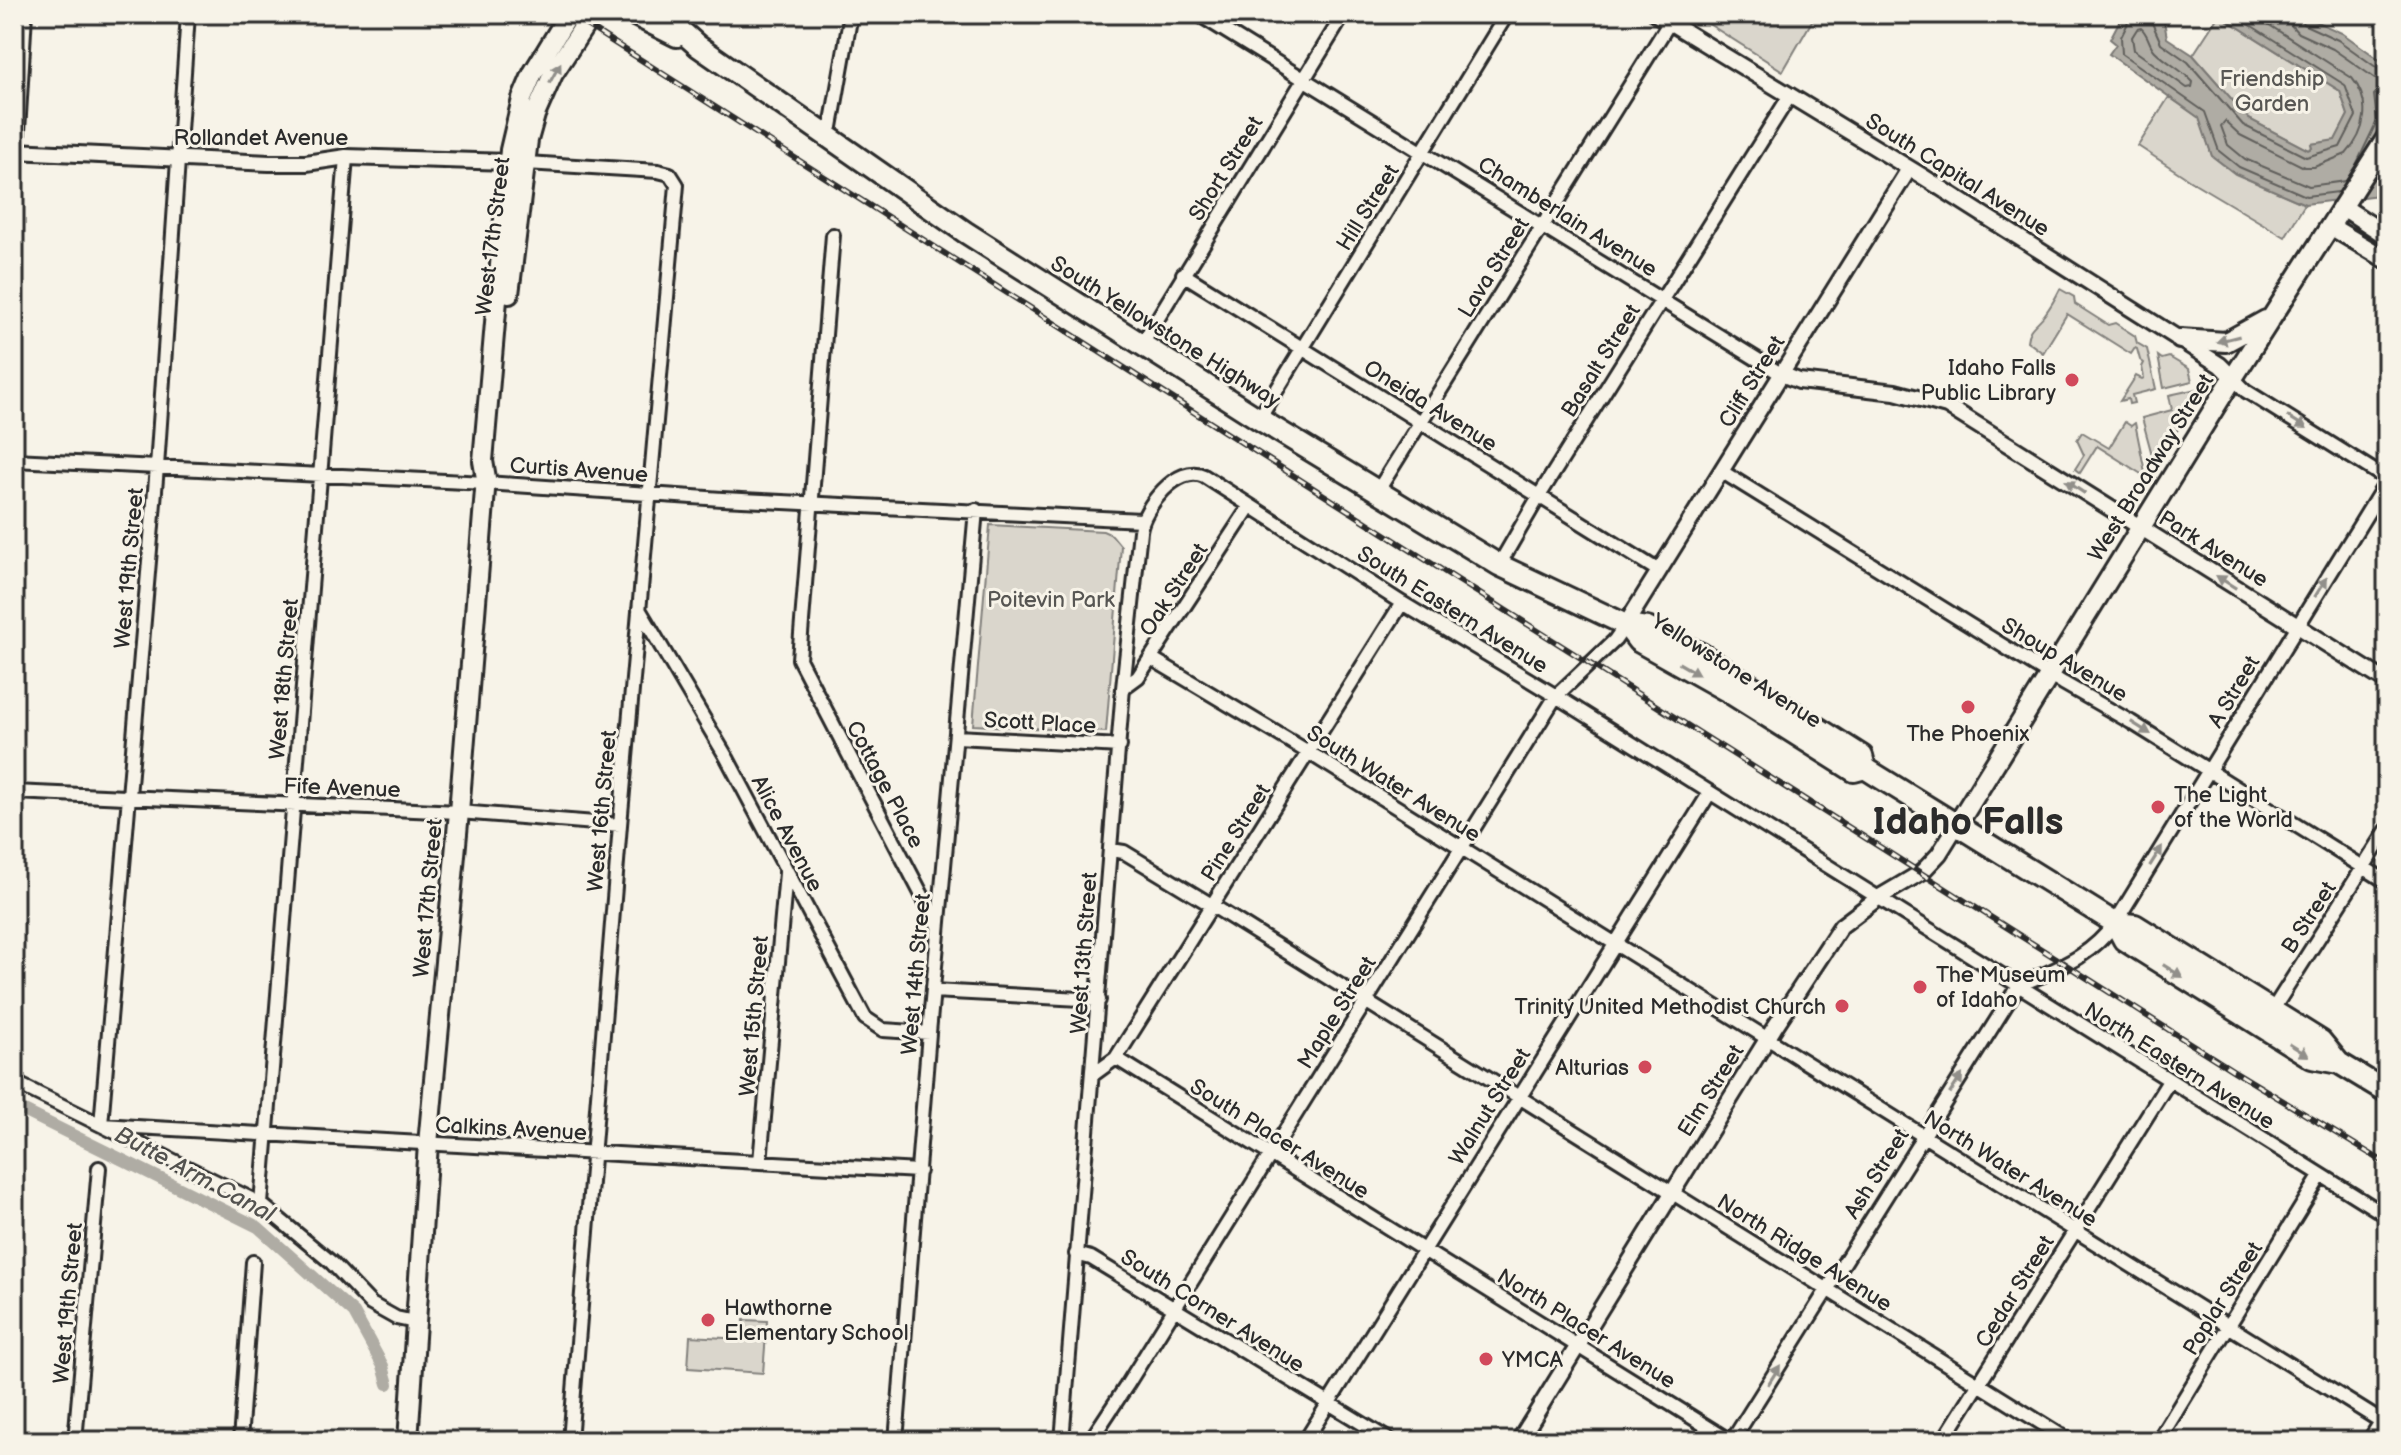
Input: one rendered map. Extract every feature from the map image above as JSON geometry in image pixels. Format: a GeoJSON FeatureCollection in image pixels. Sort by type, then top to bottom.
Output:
{"type":"FeatureCollection","features":[{"type":"Feature","properties":{"kind":"highway","name":"South Yellowstone Highway"},"geometry":{"type":"LineString","coordinates":[[633,14],[698,46],[965,232],[1377,492],[1499,565],[1629,620]]}},
{"type":"Feature","properties":{"kind":"highway"},"geometry":{"type":"LineString","coordinates":[[664,14],[698,46]]}},
{"type":"Feature","properties":{"kind":"highway","name":"Yellowstone Avenue"},"geometry":{"type":"LineString","coordinates":[[1629,620],[1701,654],[1862,756],[1865,768],[2115,923],[2124,940],[2267,1019],[2321,1041],[2339,1063],[2387,1092]]}},
{"type":"Feature","properties":{"kind":"main road"},"geometry":{"type":"LineString","coordinates":[[517,162],[525,114],[524,96],[542,54],[569,14]]}},
{"type":"Feature","properties":{"kind":"main road","name":"West 17th Street"},"geometry":{"type":"LineString","coordinates":[[408,1441],[428,1144],[486,480],[483,461],[517,162],[553,74],[592,14]]}},
{"type":"Feature","properties":{"kind":"main road","name":"West Broadway Street"},"geometry":{"type":"LineString","coordinates":[[1957,825],[2233,378],[2387,137]]}},
{"type":"Feature","properties":{"kind":"main road","name":"West 17th Street"},"geometry":{"type":"LineString","coordinates":[[486,480],[495,461],[506,314],[514,255],[517,162]]}},
{"type":"Feature","properties":{"kind":"main road"},"geometry":{"type":"LineString","coordinates":[[2346,203],[2387,236]]}},
{"type":"Feature","properties":{"kind":"main road"},"geometry":{"type":"LineString","coordinates":[[2330,226],[2387,260]]}},
{"type":"Feature","properties":{"kind":"main road"},"geometry":{"type":"LineString","coordinates":[[2180,339],[2229,342],[2272,317]]}},
{"type":"Feature","properties":{"kind":"street"},"geometry":{"type":"LineString","coordinates":[[14,199],[25,14]]}},
{"type":"Feature","properties":{"kind":"street","name":"West 19th Street"},"geometry":{"type":"LineString","coordinates":[[101,1125],[157,467],[188,14]]}},
{"type":"Feature","properties":{"kind":"street"},"geometry":{"type":"LineString","coordinates":[[826,135],[831,127],[851,14]]}},
{"type":"Feature","properties":{"kind":"street","name":"Chamberlain Avenue"},"geometry":{"type":"LineString","coordinates":[[1198,14],[1781,374],[1799,381],[1895,392],[1936,402]]}},
{"type":"Feature","properties":{"kind":"street","name":"Short Street"},"geometry":{"type":"LineString","coordinates":[[1142,344],[1344,14]]}},
{"type":"Feature","properties":{"kind":"street","name":"Hill Street"},"geometry":{"type":"LineString","coordinates":[[1259,419],[1507,14]]}},
{"type":"Feature","properties":{"kind":"street","name":"South Capital Avenue"},"geometry":{"type":"LineString","coordinates":[[1656,14],[2180,339],[2220,365],[2233,378]]}},
{"type":"Feature","properties":{"kind":"street","name":"Lava Street"},"geometry":{"type":"LineString","coordinates":[[1377,492],[1669,23]]}},
{"type":"Feature","properties":{"kind":"street","name":"Basalt Street"},"geometry":{"type":"LineString","coordinates":[[1499,565],[1789,97]]}},
{"type":"Feature","properties":{"kind":"street","name":"Rollandet Avenue"},"geometry":{"type":"LineString","coordinates":[[16,151],[306,163],[346,157],[517,162],[658,171],[670,174],[677,185]]}},
{"type":"Feature","properties":{"kind":"street","name":"West 18th Street"},"geometry":{"type":"LineString","coordinates":[[261,1204],[346,157]]}},
{"type":"Feature","properties":{"kind":"street","name":"Cliff Street"},"geometry":{"type":"LineString","coordinates":[[1629,620],[1909,169]]}},
{"type":"Feature","properties":{"kind":"street","name":"West 16th Street"},"geometry":{"type":"LineString","coordinates":[[570,1441],[620,825],[677,185]]}},
{"type":"Feature","properties":{"kind":"street"},"geometry":{"type":"LineString","coordinates":[[812,502],[833,235]]}},
{"type":"Feature","properties":{"kind":"street","name":"Oneida Avenue"},"geometry":{"type":"LineString","coordinates":[[1183,274],[1659,571]]}},
{"type":"Feature","properties":{"kind":"street"},"geometry":{"type":"LineString","coordinates":[[2233,378],[2246,391],[2387,480]]}},
{"type":"Feature","properties":{"kind":"street","name":"Park Avenue"},"geometry":{"type":"LineString","coordinates":[[1936,402],[1990,432],[2387,682]]}},
{"type":"Feature","properties":{"kind":"street","name":"Curtis Avenue"},"geometry":{"type":"LineString","coordinates":[[14,460],[320,476],[486,480],[650,494],[1141,520]]}},
{"type":"Feature","properties":{"kind":"street","name":"Shoup Avenue"},"geometry":{"type":"LineString","coordinates":[[1721,471],[2387,882]]}},
{"type":"Feature","properties":{"kind":"street","name":"South Eastern Avenue"},"geometry":{"type":"LineString","coordinates":[[1141,520],[1174,479],[1198,473],[1709,794]]}},
{"type":"Feature","properties":{"kind":"street","name":"A Street"},"geometry":{"type":"LineString","coordinates":[[2115,923],[2387,480]]}},
{"type":"Feature","properties":{"kind":"street","name":"Cottage Place"},"geometry":{"type":"LineString","coordinates":[[812,502],[799,659],[938,927]]}},
{"type":"Feature","properties":{"kind":"street","name":"Oak Street"},"geometry":{"type":"LineString","coordinates":[[1123,688],[1138,677],[1250,506]]}},
{"type":"Feature","properties":{"kind":"street","name":"West 14th Street"},"geometry":{"type":"LineString","coordinates":[[896,1441],[976,510]]}},
{"type":"Feature","properties":{"kind":"street","name":"West 13th Street"},"geometry":{"type":"LineString","coordinates":[[1062,1441],[1123,688],[1141,520]]}},
{"type":"Feature","properties":{"kind":"street","name":"Pine Street"},"geometry":{"type":"LineString","coordinates":[[1094,1074],[1116,1058],[1402,603]]}},
{"type":"Feature","properties":{"kind":"street","name":"Alice Avenue"},"geometry":{"type":"LineString","coordinates":[[639,609],[727,758],[865,1018],[883,1030],[929,1033]]}},
{"type":"Feature","properties":{"kind":"street","name":"Maple Street"},"geometry":{"type":"LineString","coordinates":[[1090,1441],[1556,696],[1608,647],[1629,620]]}},
{"type":"Feature","properties":{"kind":"street","name":"South Water Avenue"},"geometry":{"type":"LineString","coordinates":[[1151,658],[1615,944]]}},
{"type":"Feature","properties":{"kind":"street","name":"Scott Place"},"geometry":{"type":"LineString","coordinates":[[957,737],[1120,746]]}},
{"type":"Feature","properties":{"kind":"street","name":"Fife Avenue"},"geometry":{"type":"LineString","coordinates":[[14,792],[459,812],[620,825]]}},
{"type":"Feature","properties":{"kind":"street","name":"North Eastern Avenue"},"geometry":{"type":"LineString","coordinates":[[1709,794],[2387,1216]]}},
{"type":"Feature","properties":{"kind":"street","name":"Walnut Street"},"geometry":{"type":"LineString","coordinates":[[1305,1441],[1709,794]]}},
{"type":"Feature","properties":{"kind":"street","name":"Elm Street"},"geometry":{"type":"LineString","coordinates":[[1519,1441],[1841,926],[1878,898],[1922,872],[1939,854],[1957,825]]}},
{"type":"Feature","properties":{"kind":"street","name":"B Street"},"geometry":{"type":"LineString","coordinates":[[2267,1019],[2387,830]]}},
{"type":"Feature","properties":{"kind":"street","name":"North Ridge Avenue"},"geometry":{"type":"LineString","coordinates":[[1111,850],[1124,852],[1213,906],[2070,1441]]}},
{"type":"Feature","properties":{"kind":"street","name":"West 15th Street"},"geometry":{"type":"LineString","coordinates":[[760,1162],[786,873]]}},
{"type":"Feature","properties":{"kind":"street"},"geometry":{"type":"LineString","coordinates":[[2018,986],[2090,951],[2115,923]]}},
{"type":"Feature","properties":{"kind":"street","name":"North Water Avenue"},"geometry":{"type":"LineString","coordinates":[[1615,944],[2075,1232],[2385,1421]]}},
{"type":"Feature","properties":{"kind":"street","name":"Ash Street"},"geometry":{"type":"LineString","coordinates":[[1731,1441],[2018,986]]}},
{"type":"Feature","properties":{"kind":"street"},"geometry":{"type":"LineString","coordinates":[[933,991],[1099,1000]]}},
{"type":"Feature","properties":{"kind":"street","name":"South Placer Avenue"},"geometry":{"type":"LineString","coordinates":[[1116,1058],[1423,1251]]}},
{"type":"Feature","properties":{"kind":"street","name":"Cedar Street"},"geometry":{"type":"LineString","coordinates":[[1943,1441],[2169,1081]]}},
{"type":"Feature","properties":{"kind":"street"},"geometry":{"type":"LineString","coordinates":[[14,1082],[261,1204],[332,1263],[371,1304],[396,1318],[415,1322]]}},
{"type":"Feature","properties":{"kind":"street","name":"Calkins Avenue"},"geometry":{"type":"LineString","coordinates":[[101,1125],[919,1171]]}},
{"type":"Feature","properties":{"kind":"street","name":"West 19th Street"},"geometry":{"type":"LineString","coordinates":[[75,1441],[99,1168]]}},
{"type":"Feature","properties":{"kind":"street","name":"Poplar Street"},"geometry":{"type":"LineString","coordinates":[[2158,1441],[2321,1175]]}},
{"type":"Feature","properties":{"kind":"street","name":"North Placer Avenue"},"geometry":{"type":"LineString","coordinates":[[1423,1251],[1731,1441]]}},
{"type":"Feature","properties":{"kind":"street","name":"South Corner Avenue"},"geometry":{"type":"LineString","coordinates":[[1076,1254],[1091,1258],[1391,1441]]}},
{"type":"Feature","properties":{"kind":"street"},"geometry":{"type":"LineString","coordinates":[[240,1441],[253,1262]]}},
{"type":"Feature","properties":{"kind":"street","name":"Elm Street"},"geometry":{"type":"LineString","coordinates":[[1531,1441],[1538,1413]]}},
{"type":"Feature","properties":{"kind":"street"},"geometry":{"type":"LineString","coordinates":[[2370,1441],[2385,1421]]}},
{"type":"Feature","properties":{"kind":"green space"},"geometry":{"type":"Polygon","coordinates":[[[1693,14],[1816,14],[1783,71],[1693,14]]]}},
{"type":"Feature","properties":{"kind":"green space","name":"Friendship Garden"},"geometry":{"type":"Polygon","coordinates":[[[2219,15],[2340,91],[2348,115],[2335,141],[2312,144],[2308,150],[2249,119],[2193,55],[2219,15]]]}},
{"type":"Feature","properties":{"kind":"green space"},"geometry":{"type":"Polygon","coordinates":[[[2169,97],[2200,118],[2212,156],[2235,174],[2305,204],[2285,237],[2138,146],[2169,97]]]}},
{"type":"Feature","properties":{"kind":"green space"},"geometry":{"type":"Polygon","coordinates":[[[2060,289],[2074,297],[2075,304],[2108,325],[2115,323],[2135,336],[2137,343],[2147,349],[2156,389],[2132,395],[2134,403],[2129,404],[2128,399],[2120,401],[2136,376],[2144,378],[2144,363],[2137,349],[2131,354],[2067,314],[2043,353],[2027,341],[2031,329],[2060,289]]]}},
{"type":"Feature","properties":{"kind":"green space"},"geometry":{"type":"Polygon","coordinates":[[[2158,356],[2162,359],[2169,357],[2189,369],[2192,381],[2164,388],[2158,356]]]}},
{"type":"Feature","properties":{"kind":"green space"},"geometry":{"type":"Polygon","coordinates":[[[2197,389],[2199,395],[2155,466],[2142,418],[2172,410],[2169,395],[2197,389]]]}},
{"type":"Feature","properties":{"kind":"green space"},"geometry":{"type":"Polygon","coordinates":[[[2125,422],[2131,426],[2135,423],[2146,477],[2097,446],[2080,473],[2075,469],[2084,455],[2077,440],[2082,432],[2109,448],[2125,422]]]}},
{"type":"Feature","properties":{"kind":"green space","name":"Poitevin Park"},"geometry":{"type":"Polygon","coordinates":[[[990,525],[1103,531],[1112,535],[1121,546],[1106,732],[973,725],[990,525]]]}},
{"type":"Feature","properties":{"kind":"green space"},"geometry":{"type":"Polygon","coordinates":[[[744,1320],[767,1321],[763,1373],[688,1368],[690,1336],[743,1339],[744,1320]]]}},
{"type":"Feature","properties":{"kind":"water"},"geometry":{"type":"Polygon","coordinates":[[[2123,14],[2151,14],[2164,21],[2167,38],[2193,55],[2249,119],[2308,150],[2312,148],[2311,144],[2335,140],[2348,115],[2340,91],[2219,15],[2198,14],[2299,14],[2342,33],[2387,65],[2387,199],[2379,195],[2305,204],[2236,174],[2212,156],[2199,118],[2109,54],[2116,44],[2110,39],[2123,14]]]}},
{"type":"Feature","properties":{"kind":"waterway","name":"Butte Arm Canal"},"geometry":{"type":"LineString","coordinates":[[14,1106],[258,1227],[354,1313],[383,1366],[388,1384]]}},
{"type":"Feature","properties":{"kind":"railway"},"geometry":{"type":"LineString","coordinates":[[569,14],[1404,546],[2234,1071],[2387,1164]]}},
{"type":"Feature","properties":{"kind":"place","name":"Idaho Falls Public Library"},"geometry":{"type":"Point","coordinates":[2072,380]}},
{"type":"Feature","properties":{"kind":"place","name":"The Phoenix"},"geometry":{"type":"Point","coordinates":[1968,707]}},
{"type":"Feature","properties":{"kind":"place","name":"The Light of the World"},"geometry":{"type":"Point","coordinates":[2158,807]}},
{"type":"Feature","properties":{"kind":"place","name":"The Museum of Idaho"},"geometry":{"type":"Point","coordinates":[1920,987]}},
{"type":"Feature","properties":{"kind":"place","name":"Trinity United Methodist Church"},"geometry":{"type":"Point","coordinates":[1842,1006]}},
{"type":"Feature","properties":{"kind":"place","name":"Alturias"},"geometry":{"type":"Point","coordinates":[1645,1067]}},
{"type":"Feature","properties":{"kind":"place","name":"Hawthorne Elementary School"},"geometry":{"type":"Point","coordinates":[708,1320]}},
{"type":"Feature","properties":{"kind":"place","name":"YMCA"},"geometry":{"type":"Point","coordinates":[1486,1359]}},
{"type":"Feature","properties":{"kind":"district","name":"Idaho Falls"},"geometry":{"type":"Point","coordinates":[1968,821]}}]}
